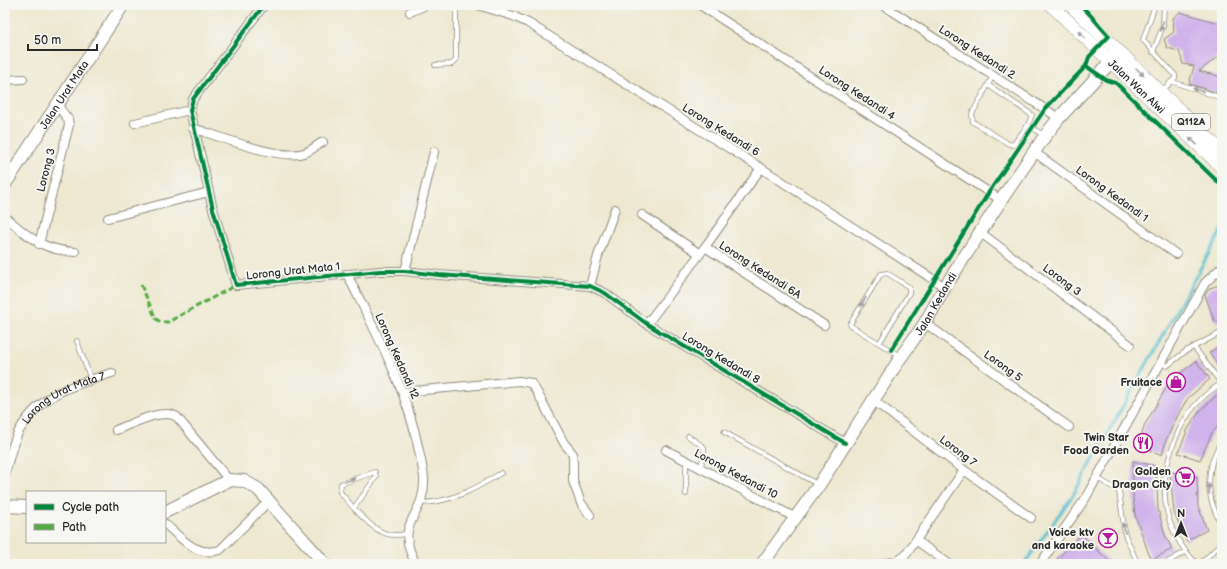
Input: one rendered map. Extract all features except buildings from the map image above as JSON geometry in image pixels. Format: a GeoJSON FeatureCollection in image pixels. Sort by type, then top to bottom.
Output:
{"type":"FeatureCollection","features":[{"type":"Feature","properties":{"kind":"main road","name":"Jalan Wan Alwi"},"geometry":{"type":"LineString","coordinates":[[1051,5],[1222,167]]}},
{"type":"Feature","properties":{"kind":"main road","name":"Jalan Wan Alwi"},"geometry":{"type":"LineString","coordinates":[[1071,5],[1222,152]]}},
{"type":"Feature","properties":{"kind":"street","name":"Jalan Urat Mata"},"geometry":{"type":"LineString","coordinates":[[5,184],[123,5]]}},
{"type":"Feature","properties":{"kind":"street"},"geometry":{"type":"LineString","coordinates":[[136,123],[190,110],[193,99],[264,5]]}},
{"type":"Feature","properties":{"kind":"street"},"geometry":{"type":"LineString","coordinates":[[410,12],[426,5]]}},
{"type":"Feature","properties":{"kind":"street","name":"Lorong Kedandi 6"},"geometry":{"type":"LineString","coordinates":[[478,5],[513,16],[528,23],[761,168],[945,287]]}},
{"type":"Feature","properties":{"kind":"street","name":"Lorong Kedandi 4"},"geometry":{"type":"LineString","coordinates":[[700,5],[1001,200]]}},
{"type":"Feature","properties":{"kind":"street","name":"Lorong Kedandi 2"},"geometry":{"type":"LineString","coordinates":[[883,5],[1059,118]]}},
{"type":"Feature","properties":{"kind":"street","name":"Jalan Kedandi"},"geometry":{"type":"LineString","coordinates":[[762,564],[819,486],[845,443],[925,323],[945,287],[1001,200],[1034,152],[1059,118],[1120,52]]}},
{"type":"Feature","properties":{"kind":"street"},"geometry":{"type":"LineString","coordinates":[[5,80],[23,79]]}},
{"type":"Feature","properties":{"kind":"street","name":"Lorong 3"},"geometry":{"type":"LineString","coordinates":[[39,244],[69,125],[68,118],[57,105]]}},
{"type":"Feature","properties":{"kind":"street","name":"Lorong Urat Mata 1"},"geometry":{"type":"LineString","coordinates":[[190,110],[209,192],[236,285],[348,274],[405,271],[439,275],[590,286]]}},
{"type":"Feature","properties":{"kind":"street"},"geometry":{"type":"LineString","coordinates":[[193,128],[244,145],[282,153],[304,153],[323,142]]}},
{"type":"Feature","properties":{"kind":"street"},"geometry":{"type":"LineString","coordinates":[[405,271],[434,152]]}},
{"type":"Feature","properties":{"kind":"street","name":"Lorong Kedandi 1"},"geometry":{"type":"LineString","coordinates":[[1034,152],[1176,254]]}},
{"type":"Feature","properties":{"kind":"street","name":"Lorong Kedandi 6A"},"geometry":{"type":"LineString","coordinates":[[761,168],[703,250],[824,325]]}},
{"type":"Feature","properties":{"kind":"street"},"geometry":{"type":"LineString","coordinates":[[108,218],[209,192]]}},
{"type":"Feature","properties":{"kind":"street"},"geometry":{"type":"LineString","coordinates":[[590,286],[598,256],[615,209]]}},
{"type":"Feature","properties":{"kind":"street"},"geometry":{"type":"LineString","coordinates":[[642,214],[703,250],[647,324]]}},
{"type":"Feature","properties":{"kind":"street"},"geometry":{"type":"LineString","coordinates":[[5,217],[39,244],[56,250],[75,252]]}},
{"type":"Feature","properties":{"kind":"street","name":"Lorong 3"},"geometry":{"type":"LineString","coordinates":[[981,233],[1130,345]]}},
{"type":"Feature","properties":{"kind":"street"},"geometry":{"type":"LineString","coordinates":[[1040,564],[1097,478],[1205,283],[1222,267]]}},
{"type":"Feature","properties":{"kind":"street","name":"Lorong Kedandi 12"},"geometry":{"type":"LineString","coordinates":[[348,274],[403,392],[414,428],[424,477],[421,503],[411,520],[406,534]]}},
{"type":"Feature","properties":{"kind":"street","name":"Lorong Kedandi 8"},"geometry":{"type":"LineString","coordinates":[[590,286],[605,293],[647,324],[845,443]]}},
{"type":"Feature","properties":{"kind":"street","name":"Lorong 5"},"geometry":{"type":"LineString","coordinates":[[925,323],[1069,427]]}},
{"type":"Feature","properties":{"kind":"street","name":"Lorong Urat Mata 7"},"geometry":{"type":"LineString","coordinates":[[5,474],[18,431],[35,409],[55,393],[112,373]]}},
{"type":"Feature","properties":{"kind":"street"},"geometry":{"type":"LineString","coordinates":[[403,392],[519,381],[530,383],[537,392],[564,442],[573,454],[573,481],[581,503],[590,515]]}},
{"type":"Feature","properties":{"kind":"street","name":"Lorong 7"},"geometry":{"type":"LineString","coordinates":[[873,400],[964,470],[1031,518]]}},
{"type":"Feature","properties":{"kind":"street"},"geometry":{"type":"LineString","coordinates":[[116,430],[158,414],[172,414],[177,417],[228,480]]}},
{"type":"Feature","properties":{"kind":"street","name":"Lorong Kedandi 10"},"geometry":{"type":"LineString","coordinates":[[666,450],[796,518]]}},
{"type":"Feature","properties":{"kind":"street"},"geometry":{"type":"LineString","coordinates":[[883,564],[902,559],[917,541],[964,470]]}},
{"type":"Feature","properties":{"kind":"street"},"geometry":{"type":"LineString","coordinates":[[166,511],[228,480],[244,481],[258,489],[322,563]]}},
{"type":"Feature","properties":{"kind":"street"},"geometry":{"type":"LineString","coordinates":[[166,525],[199,551],[210,552],[220,550],[269,501]]}},
{"type":"Feature","properties":{"kind":"street"},"geometry":{"type":"LineString","coordinates":[[5,506],[26,507]]}},
{"type":"Feature","properties":{"kind":"street"},"geometry":{"type":"LineString","coordinates":[[406,534],[407,545],[416,564]]}},
{"type":"Feature","properties":{"kind":"street"},"geometry":{"type":"LineString","coordinates":[[917,541],[949,564]]}},
{"type":"Feature","properties":{"kind":"lane"},"geometry":{"type":"LineString","coordinates":[[435,65],[452,64],[456,60],[456,5]]}},
{"type":"Feature","properties":{"kind":"lane"},"geometry":{"type":"LineString","coordinates":[[1155,5],[1143,36],[1145,43],[1174,74],[1175,78],[1173,82],[1160,93]]}},
{"type":"Feature","properties":{"kind":"lane"},"geometry":{"type":"LineString","coordinates":[[1153,52],[1163,26],[1164,5]]}},
{"type":"Feature","properties":{"kind":"lane"},"geometry":{"type":"LineString","coordinates":[[988,85],[1030,112],[1031,119],[1028,125],[1013,145],[973,122],[971,118],[972,114],[988,85],[993,76]]}},
{"type":"Feature","properties":{"kind":"lane"},"geometry":{"type":"LineString","coordinates":[[1173,82],[1222,98]]}},
{"type":"Feature","properties":{"kind":"lane"},"geometry":{"type":"LineString","coordinates":[[1028,125],[1046,136]]}},
{"type":"Feature","properties":{"kind":"lane"},"geometry":{"type":"LineString","coordinates":[[880,342],[909,293],[909,287],[887,273],[881,274],[850,324],[901,357]]}},
{"type":"Feature","properties":{"kind":"lane"},"geometry":{"type":"LineString","coordinates":[[1160,363],[1167,366],[1194,346],[1222,332]]}},
{"type":"Feature","properties":{"kind":"lane"},"geometry":{"type":"LineString","coordinates":[[77,341],[91,380]]}},
{"type":"Feature","properties":{"kind":"lane"},"geometry":{"type":"LineString","coordinates":[[1194,346],[1221,383],[1189,412],[1181,427],[1166,464],[1164,498],[1174,531],[1185,552],[1197,564]]}},
{"type":"Feature","properties":{"kind":"lane"},"geometry":{"type":"LineString","coordinates":[[724,432],[819,486]]}},
{"type":"Feature","properties":{"kind":"lane"},"geometry":{"type":"LineString","coordinates":[[688,436],[704,447],[704,456],[700,468]]}},
{"type":"Feature","properties":{"kind":"lane"},"geometry":{"type":"LineString","coordinates":[[1222,440],[1212,461],[1208,477],[1209,498],[1222,525]]}},
{"type":"Feature","properties":{"kind":"lane"},"geometry":{"type":"LineString","coordinates":[[686,460],[686,494]]}},
{"type":"Feature","properties":{"kind":"lane"},"geometry":{"type":"LineString","coordinates":[[354,508],[376,478],[377,473],[373,472],[341,484],[340,492],[354,508],[383,532],[394,535],[406,534]]}},
{"type":"Feature","properties":{"kind":"lane"},"geometry":{"type":"LineString","coordinates":[[421,503],[436,502],[463,495],[501,473]]}},
{"type":"Feature","properties":{"kind":"lane"},"geometry":{"type":"LineString","coordinates":[[1097,478],[1119,491],[1125,536],[1138,564]]}},
{"type":"Feature","properties":{"kind":"lane"},"geometry":{"type":"LineString","coordinates":[[1200,564],[1222,543]]}},
{"type":"Feature","properties":{"kind":"lane"},"geometry":{"type":"LineString","coordinates":[[1164,564],[1185,552]]}},
{"type":"Feature","properties":{"kind":"waterway"},"geometry":{"type":"LineString","coordinates":[[1024,564],[1073,495],[1222,230]]}},
{"type":"Feature","properties":{"kind":"marked path"},"geometry":{"type":"LineString","coordinates":[[141,285],[156,319],[161,322],[168,322],[236,285]]}},
{"type":"Feature","properties":{"kind":"cycle path"},"geometry":{"type":"LineString","coordinates":[[264,5],[193,99],[190,110],[213,209],[236,285],[380,271],[405,271],[439,275],[590,286],[605,293],[647,324],[845,443]]}},
{"type":"Feature","properties":{"kind":"cycle path"},"geometry":{"type":"LineString","coordinates":[[891,350],[989,192],[1045,109],[1086,66],[1089,57],[1109,36],[1080,5]]}},
{"type":"Feature","properties":{"kind":"cycle path"},"geometry":{"type":"LineString","coordinates":[[1086,66],[1106,80],[1116,83],[1222,186]]}},
{"type":"Feature","properties":{"kind":"place","name":"Fruitace"},"geometry":{"type":"Point","coordinates":[1176,382]}},
{"type":"Feature","properties":{"kind":"place","name":"Twin Star Food Garden"},"geometry":{"type":"Point","coordinates":[1143,443]}},
{"type":"Feature","properties":{"kind":"place","name":"Golden Dragon City"},"geometry":{"type":"Point","coordinates":[1185,477]}},
{"type":"Feature","properties":{"kind":"place","name":"Voice ktv and karaoke"},"geometry":{"type":"Point","coordinates":[1108,538]}}]}
